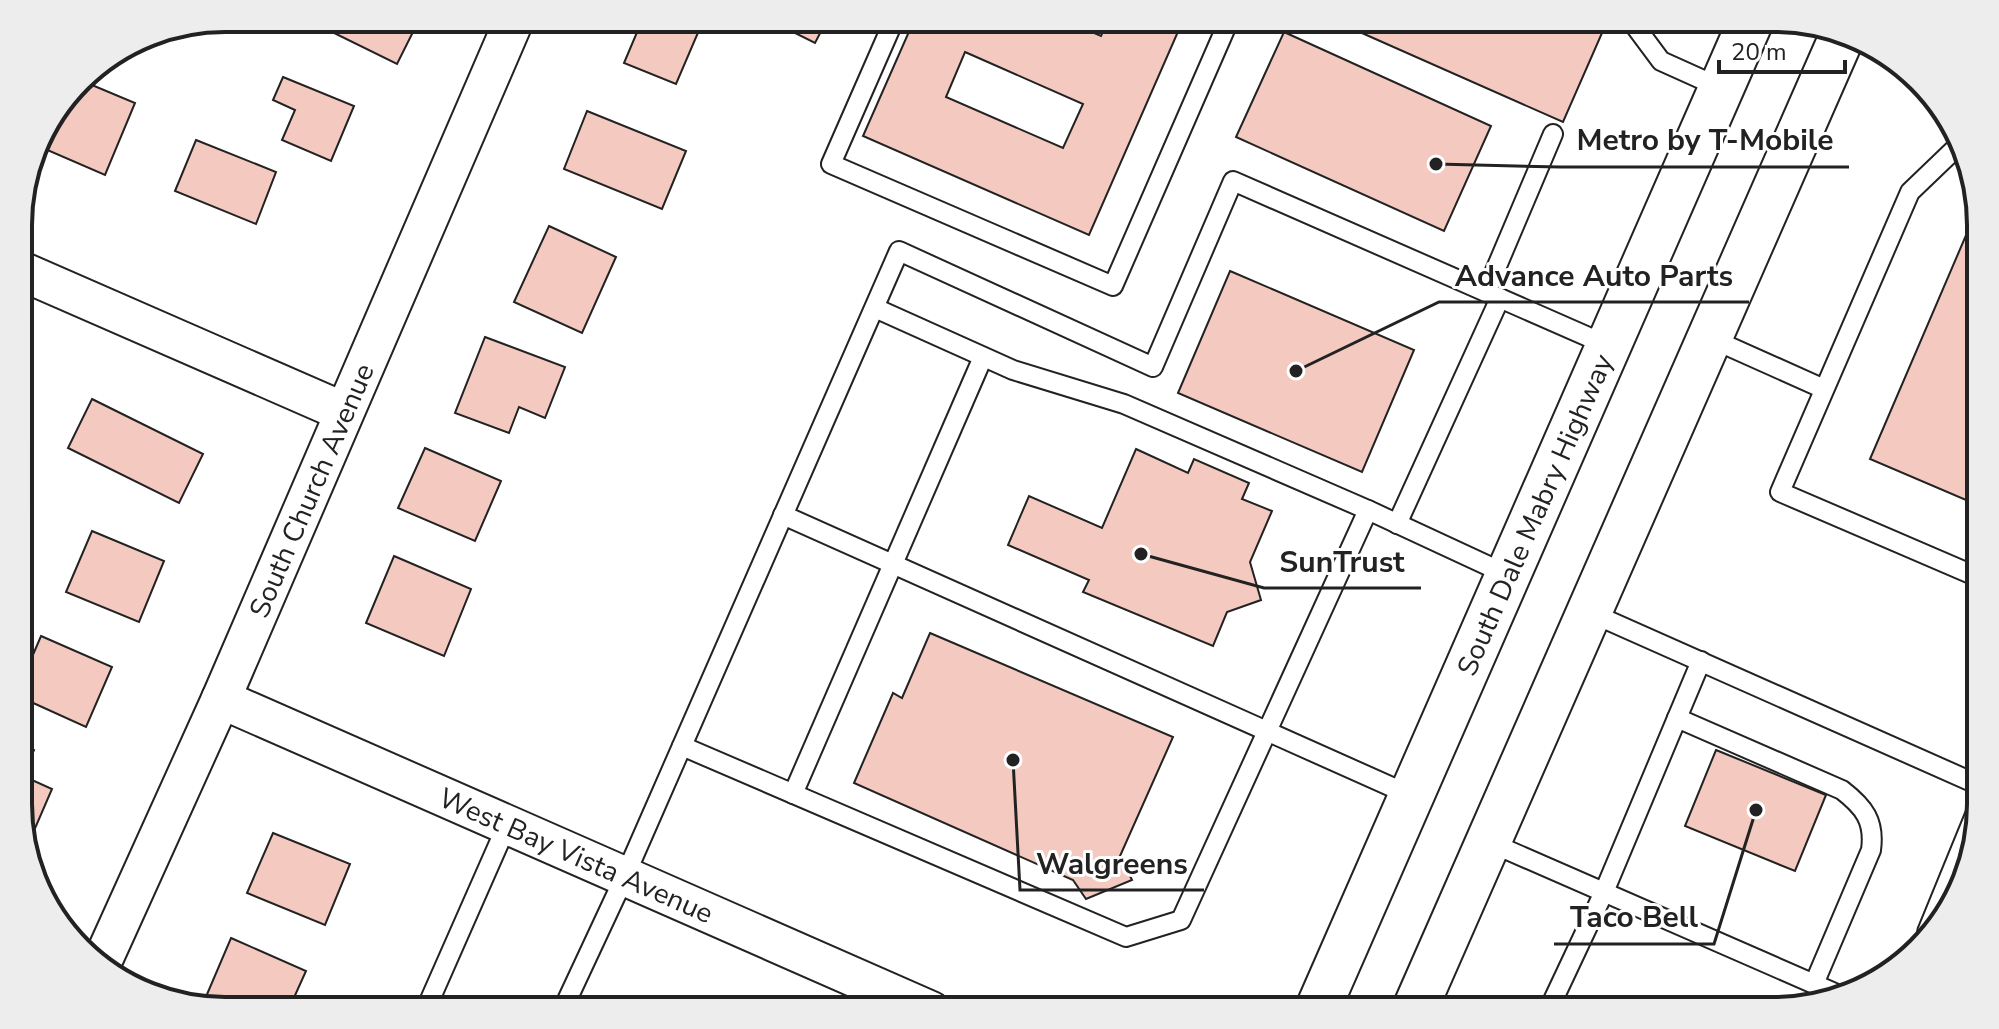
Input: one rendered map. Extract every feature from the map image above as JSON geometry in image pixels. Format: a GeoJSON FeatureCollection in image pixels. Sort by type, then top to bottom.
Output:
{"type":"FeatureCollection","features":[{"type":"Feature","properties":{"kind":"main road","name":"South Dale Mabry Highway"},"geometry":{"type":"LineString","coordinates":[[1323,997],[1746,32]]}},
{"type":"Feature","properties":{"kind":"main road"},"geometry":{"type":"LineString","coordinates":[[1420,997],[1839,43]]}},
{"type":"Feature","properties":{"kind":"street","name":"South Church Avenue"},"geometry":{"type":"LineString","coordinates":[[105,955],[221,699],[509,32]]}},
{"type":"Feature","properties":{"kind":"street"},"geometry":{"type":"LineString","coordinates":[[32,276],[344,412]]}},
{"type":"Feature","properties":{"kind":"street","name":"West Bay Vista Avenue"},"geometry":{"type":"LineString","coordinates":[[221,699],[900,997]]}},
{"type":"Feature","properties":{"kind":"lane"},"geometry":{"type":"LineString","coordinates":[[889,32],[831,164],[1113,286],[1224,32]]}},
{"type":"Feature","properties":{"kind":"lane"},"geometry":{"type":"LineString","coordinates":[[1639,32],[1661,61],[1721,88]]}},
{"type":"Feature","properties":{"kind":"lane"},"geometry":{"type":"LineString","coordinates":[[1397,524],[1493,295],[1553,134]]}},
{"type":"Feature","properties":{"kind":"lane"},"geometry":{"type":"LineString","coordinates":[[1952,152],[1910,192],[1780,492],[1967,572]]}},
{"type":"Feature","properties":{"kind":"lane"},"geometry":{"type":"LineString","coordinates":[[569,997],[625,876],[899,251],[1153,367],[1233,181],[1609,346]]}},
{"type":"Feature","properties":{"kind":"lane"},"geometry":{"type":"LineString","coordinates":[[875,308],[1013,370],[1124,404],[1368,510],[1508,575]]}},
{"type":"Feature","properties":{"kind":"lane"},"geometry":{"type":"LineString","coordinates":[[1710,337],[1824,389]]}},
{"type":"Feature","properties":{"kind":"lane"},"geometry":{"type":"LineString","coordinates":[[793,794],[983,357]]}},
{"type":"Feature","properties":{"kind":"lane"},"geometry":{"type":"LineString","coordinates":[[682,746],[1126,937],[1181,920],[1368,510]]}},
{"type":"Feature","properties":{"kind":"lane"},"geometry":{"type":"LineString","coordinates":[[783,515],[1412,796]]}},
{"type":"Feature","properties":{"kind":"lane"},"geometry":{"type":"LineString","coordinates":[[1589,612],[1967,780]]}},
{"type":"Feature","properties":{"kind":"lane"},"geometry":{"type":"LineString","coordinates":[[1555,997],[1604,892],[1701,661]]}},
{"type":"Feature","properties":{"kind":"lane"},"geometry":{"type":"LineString","coordinates":[[1677,718],[1842,790],[1857,802],[1868,819],[1873,834],[1871,850],[1814,984]]}},
{"type":"Feature","properties":{"kind":"lane"},"geometry":{"type":"LineString","coordinates":[[431,997],[507,825]]}},
{"type":"Feature","properties":{"kind":"lane"},"geometry":{"type":"LineString","coordinates":[[1489,842],[1826,989]]}},
{"type":"Feature","properties":{"kind":"lane"},"geometry":{"type":"LineString","coordinates":[[1939,902],[1961,849]]}},
{"type":"Feature","properties":{"kind":"building"},"geometry":{"type":"Polygon","coordinates":[[[332,32],[413,32],[397,64],[332,32]]]}},
{"type":"Feature","properties":{"kind":"building"},"geometry":{"type":"Polygon","coordinates":[[[637,32],[698,32],[676,84],[624,63],[637,32]]]}},
{"type":"Feature","properties":{"kind":"building"},"geometry":{"type":"Polygon","coordinates":[[[793,32],[821,32],[815,43],[793,32]]]}},
{"type":"Feature","properties":{"kind":"building"},"geometry":{"type":"Polygon","coordinates":[[[909,32],[1092,32],[1101,36],[1103,32],[1178,32],[1089,235],[863,136],[909,32]],[[965,52],[946,97],[1063,148],[1083,104],[965,52]]]}},
{"type":"Feature","properties":{"kind":"building"},"geometry":{"type":"Polygon","coordinates":[[[1284,32],[1491,126],[1444,231],[1236,137],[1284,32]]]}},
{"type":"Feature","properties":{"kind":"building"},"geometry":{"type":"Polygon","coordinates":[[[1360,32],[1602,33],[1563,122],[1360,32]]]}},
{"type":"Feature","properties":{"kind":"building"},"geometry":{"type":"Polygon","coordinates":[[[283,77],[354,106],[331,161],[282,140],[295,110],[273,100],[283,77]]]}},
{"type":"Feature","properties":{"kind":"building"},"geometry":{"type":"Polygon","coordinates":[[[93,85],[135,103],[105,175],[47,150],[65,118],[93,85]]]}},
{"type":"Feature","properties":{"kind":"building"},"geometry":{"type":"Polygon","coordinates":[[[587,111],[686,151],[662,209],[564,169],[587,111]]]}},
{"type":"Feature","properties":{"kind":"building"},"geometry":{"type":"Polygon","coordinates":[[[196,140],[276,172],[256,224],[175,191],[196,140]]]}},
{"type":"Feature","properties":{"kind":"building"},"geometry":{"type":"Polygon","coordinates":[[[549,226],[616,257],[582,333],[514,302],[549,226]]]}},
{"type":"Feature","properties":{"kind":"building"},"geometry":{"type":"Polygon","coordinates":[[[1967,233],[1967,500],[1870,459],[1967,233]]]}},
{"type":"Feature","properties":{"kind":"building"},"geometry":{"type":"Polygon","coordinates":[[[1230,271],[1414,350],[1362,472],[1178,393],[1230,271]]]}},
{"type":"Feature","properties":{"kind":"building"},"geometry":{"type":"Polygon","coordinates":[[[485,337],[565,367],[545,418],[519,407],[509,433],[455,413],[485,337]]]}},
{"type":"Feature","properties":{"kind":"building"},"geometry":{"type":"Polygon","coordinates":[[[92,399],[203,454],[179,503],[68,448],[92,399]]]}},
{"type":"Feature","properties":{"kind":"building"},"geometry":{"type":"Polygon","coordinates":[[[425,448],[501,481],[475,541],[398,508],[425,448]]]}},
{"type":"Feature","properties":{"kind":"building"},"geometry":{"type":"Polygon","coordinates":[[[1136,449],[1188,473],[1194,459],[1249,483],[1242,499],[1272,511],[1250,562],[1261,600],[1227,612],[1213,646],[1083,592],[1089,580],[1008,545],[1029,496],[1102,528],[1136,449]]]}},
{"type":"Feature","properties":{"kind":"building"},"geometry":{"type":"Polygon","coordinates":[[[92,531],[164,561],[139,622],[66,592],[92,531]]]}},
{"type":"Feature","properties":{"kind":"building"},"geometry":{"type":"Polygon","coordinates":[[[394,556],[471,589],[444,656],[366,623],[394,556]]]}},
{"type":"Feature","properties":{"kind":"building"},"geometry":{"type":"Polygon","coordinates":[[[930,633],[1173,737],[1120,856],[1132,880],[1086,899],[1073,880],[854,783],[893,693],[902,698],[930,633]]]}},
{"type":"Feature","properties":{"kind":"building"},"geometry":{"type":"Polygon","coordinates":[[[41,636],[112,667],[86,727],[32,702],[32,657],[41,636]]]}},
{"type":"Feature","properties":{"kind":"building"},"geometry":{"type":"Polygon","coordinates":[[[1716,750],[1826,795],[1795,871],[1685,826],[1716,750]]]}},
{"type":"Feature","properties":{"kind":"building"},"geometry":{"type":"Polygon","coordinates":[[[32,780],[52,789],[34,830],[32,780]]]}},
{"type":"Feature","properties":{"kind":"building"},"geometry":{"type":"Polygon","coordinates":[[[273,833],[350,864],[325,925],[247,893],[273,833]]]}},
{"type":"Feature","properties":{"kind":"building"},"geometry":{"type":"Polygon","coordinates":[[[231,938],[306,971],[294,997],[206,996],[231,938]]]}},
{"type":"Feature","properties":{"kind":"place","name":"Metro by T-Mobile"},"geometry":{"type":"Point","coordinates":[1436,164]}},
{"type":"Feature","properties":{"kind":"place","name":"Advance Auto Parts"},"geometry":{"type":"Point","coordinates":[1296,371]}},
{"type":"Feature","properties":{"kind":"place","name":"SunTrust"},"geometry":{"type":"Point","coordinates":[1141,554]}},
{"type":"Feature","properties":{"kind":"place","name":"Walgreens"},"geometry":{"type":"Point","coordinates":[1013,760]}},
{"type":"Feature","properties":{"kind":"place","name":"Taco Bell"},"geometry":{"type":"Point","coordinates":[1756,810]}}]}
